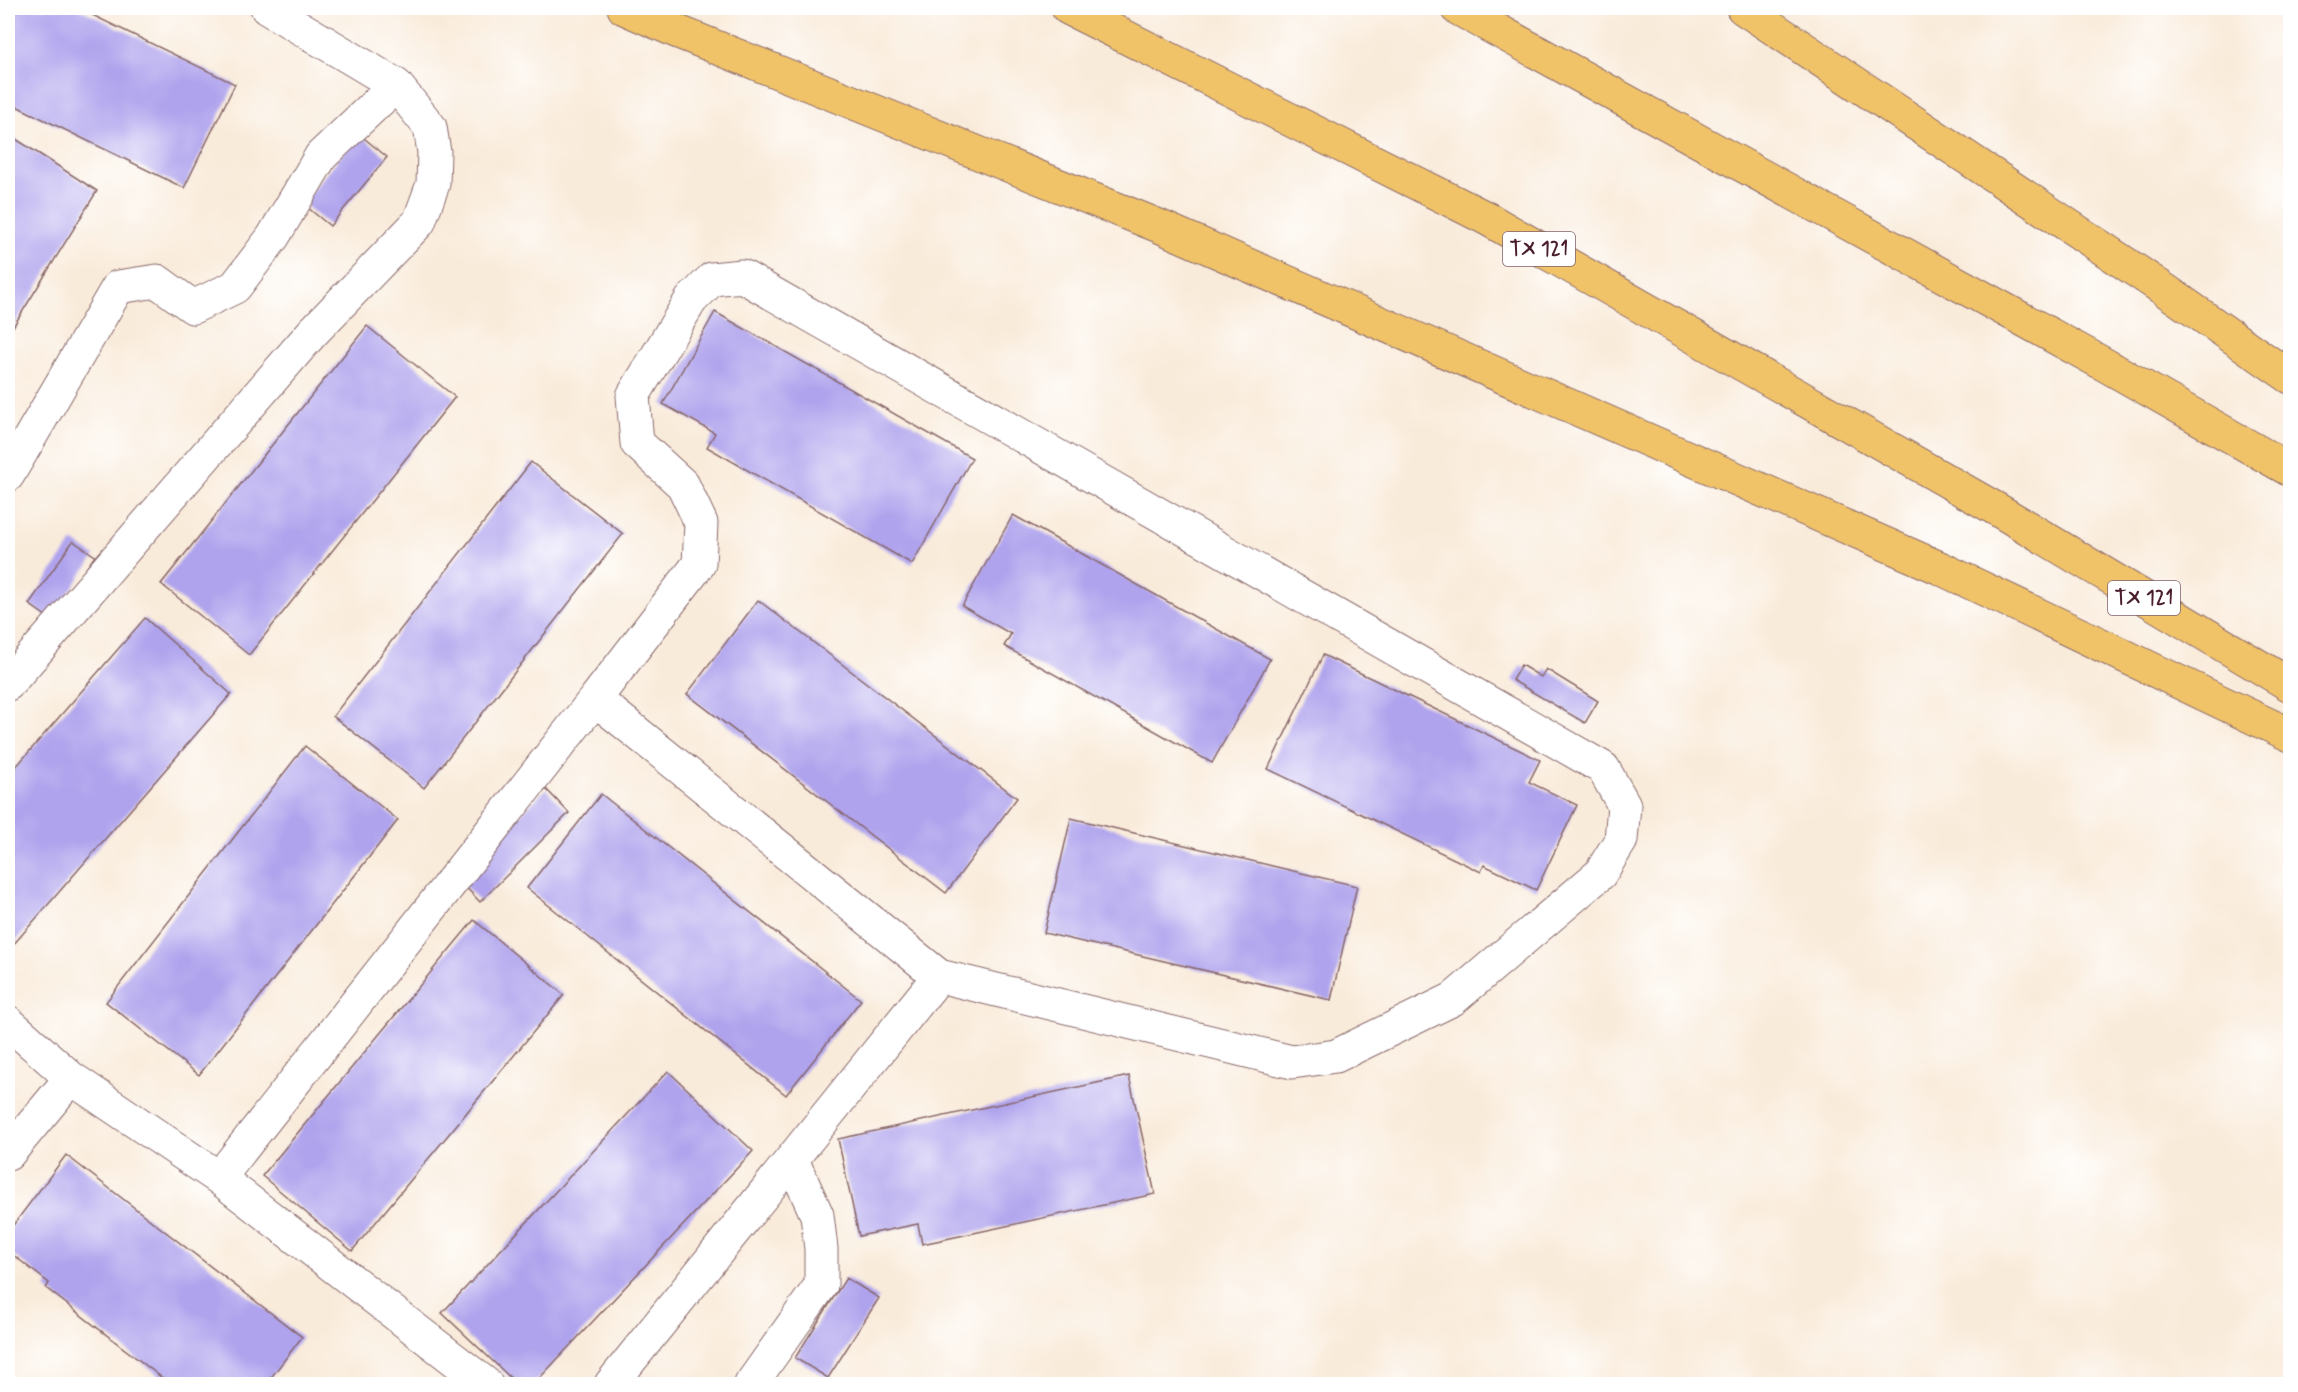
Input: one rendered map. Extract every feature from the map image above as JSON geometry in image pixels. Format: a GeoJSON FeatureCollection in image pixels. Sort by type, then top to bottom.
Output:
{"type":"FeatureCollection","features":[{"type":"Feature","properties":{"kind":"highway"},"geometry":{"type":"LineString","coordinates":[[624,8],[1159,226],[1940,568],[2290,735]]}},
{"type":"Feature","properties":{"kind":"highway","name":"TX 121"},"geometry":{"type":"LineString","coordinates":[[1068,8],[1486,218],[1998,510],[2290,685]]}},
{"type":"Feature","properties":{"kind":"highway"},"geometry":{"type":"LineString","coordinates":[[1457,8],[2100,362],[2290,470]]}},
{"type":"Feature","properties":{"kind":"highway"},"geometry":{"type":"LineString","coordinates":[[1743,8],[2165,290],[2290,377]]}},
{"type":"Feature","properties":{"kind":"lane"},"geometry":{"type":"LineString","coordinates":[[8,684],[312,333],[419,222],[433,184],[434,152],[430,127],[396,85],[267,8]]}},
{"type":"Feature","properties":{"kind":"lane"},"geometry":{"type":"LineString","coordinates":[[8,475],[118,287],[157,281],[193,307],[235,287],[273,237],[321,156],[396,85]]}},
{"type":"Feature","properties":{"kind":"lane"},"geometry":{"type":"LineString","coordinates":[[219,1178],[699,564],[701,523],[683,485],[637,443],[633,396],[691,300],[712,279],[742,276],[1603,768],[1624,805],[1621,840],[1600,874],[1453,999],[1336,1056],[1292,1062],[939,976],[595,699]]}},
{"type":"Feature","properties":{"kind":"lane"},"geometry":{"type":"LineString","coordinates":[[611,1384],[939,976]]}},
{"type":"Feature","properties":{"kind":"lane"},"geometry":{"type":"LineString","coordinates":[[8,1022],[71,1078],[219,1178],[486,1384]]}},
{"type":"Feature","properties":{"kind":"lane"},"geometry":{"type":"LineString","coordinates":[[8,1154],[71,1078]]}},
{"type":"Feature","properties":{"kind":"lane"},"geometry":{"type":"LineString","coordinates":[[752,1384],[821,1285],[821,1249],[817,1215],[792,1160]]}},
{"type":"Feature","properties":{"kind":"building"},"geometry":{"type":"Polygon","coordinates":[[[8,8],[78,8],[235,84],[184,188],[8,102],[8,8]]]}},
{"type":"Feature","properties":{"kind":"building"},"geometry":{"type":"Polygon","coordinates":[[[8,134],[97,191],[8,335],[8,134]]]}},
{"type":"Feature","properties":{"kind":"building"},"geometry":{"type":"Polygon","coordinates":[[[359,134],[387,157],[330,226],[302,203],[359,134]]]}},
{"type":"Feature","properties":{"kind":"building"},"geometry":{"type":"Polygon","coordinates":[[[715,312],[972,458],[912,564],[707,447],[715,433],[663,404],[715,312]]]}},
{"type":"Feature","properties":{"kind":"building"},"geometry":{"type":"Polygon","coordinates":[[[367,326],[455,397],[249,655],[161,584],[367,326]]]}},
{"type":"Feature","properties":{"kind":"building"},"geometry":{"type":"Polygon","coordinates":[[[531,462],[623,534],[424,788],[333,716],[531,462]]]}},
{"type":"Feature","properties":{"kind":"building"},"geometry":{"type":"Polygon","coordinates":[[[1013,515],[1270,659],[1212,763],[1004,646],[1011,634],[962,606],[1013,515]]]}},
{"type":"Feature","properties":{"kind":"building"},"geometry":{"type":"Polygon","coordinates":[[[73,541],[95,556],[50,619],[29,604],[73,541]]]}},
{"type":"Feature","properties":{"kind":"building"},"geometry":{"type":"Polygon","coordinates":[[[758,600],[1017,798],[946,893],[687,694],[758,600]]]}},
{"type":"Feature","properties":{"kind":"building"},"geometry":{"type":"Polygon","coordinates":[[[145,618],[231,694],[13,945],[8,941],[8,776],[145,618]]]}},
{"type":"Feature","properties":{"kind":"building"},"geometry":{"type":"Polygon","coordinates":[[[1323,655],[1540,760],[1529,782],[1577,805],[1536,890],[1484,865],[1481,872],[1268,769],[1323,655]]]}},
{"type":"Feature","properties":{"kind":"building"},"geometry":{"type":"Polygon","coordinates":[[[1521,665],[1541,677],[1546,669],[1598,701],[1585,723],[1512,680],[1521,665]]]}},
{"type":"Feature","properties":{"kind":"building"},"geometry":{"type":"Polygon","coordinates":[[[305,746],[398,820],[199,1075],[106,1002],[305,746]]]}},
{"type":"Feature","properties":{"kind":"building"},"geometry":{"type":"Polygon","coordinates":[[[546,789],[569,813],[480,902],[457,878],[546,789]]]}},
{"type":"Feature","properties":{"kind":"building"},"geometry":{"type":"Polygon","coordinates":[[[601,794],[861,1000],[786,1095],[527,888],[601,794]]]}},
{"type":"Feature","properties":{"kind":"building"},"geometry":{"type":"Polygon","coordinates":[[[1071,818],[1357,886],[1331,1000],[1044,933],[1071,818]]]}},
{"type":"Feature","properties":{"kind":"building"},"geometry":{"type":"Polygon","coordinates":[[[474,920],[564,995],[352,1251],[262,1176],[474,920]]]}},
{"type":"Feature","properties":{"kind":"building"},"geometry":{"type":"Polygon","coordinates":[[[668,1071],[753,1151],[534,1384],[517,1384],[442,1313],[668,1071]]]}},
{"type":"Feature","properties":{"kind":"building"},"geometry":{"type":"Polygon","coordinates":[[[1129,1076],[1155,1194],[922,1244],[918,1224],[859,1236],[838,1139],[1129,1076]]]}},
{"type":"Feature","properties":{"kind":"building"},"geometry":{"type":"Polygon","coordinates":[[[66,1155],[302,1337],[266,1384],[170,1384],[46,1288],[49,1283],[8,1251],[8,1232],[66,1155]]]}},
{"type":"Feature","properties":{"kind":"building"},"geometry":{"type":"Polygon","coordinates":[[[846,1278],[879,1298],[828,1378],[795,1358],[846,1278]]]}}]}
